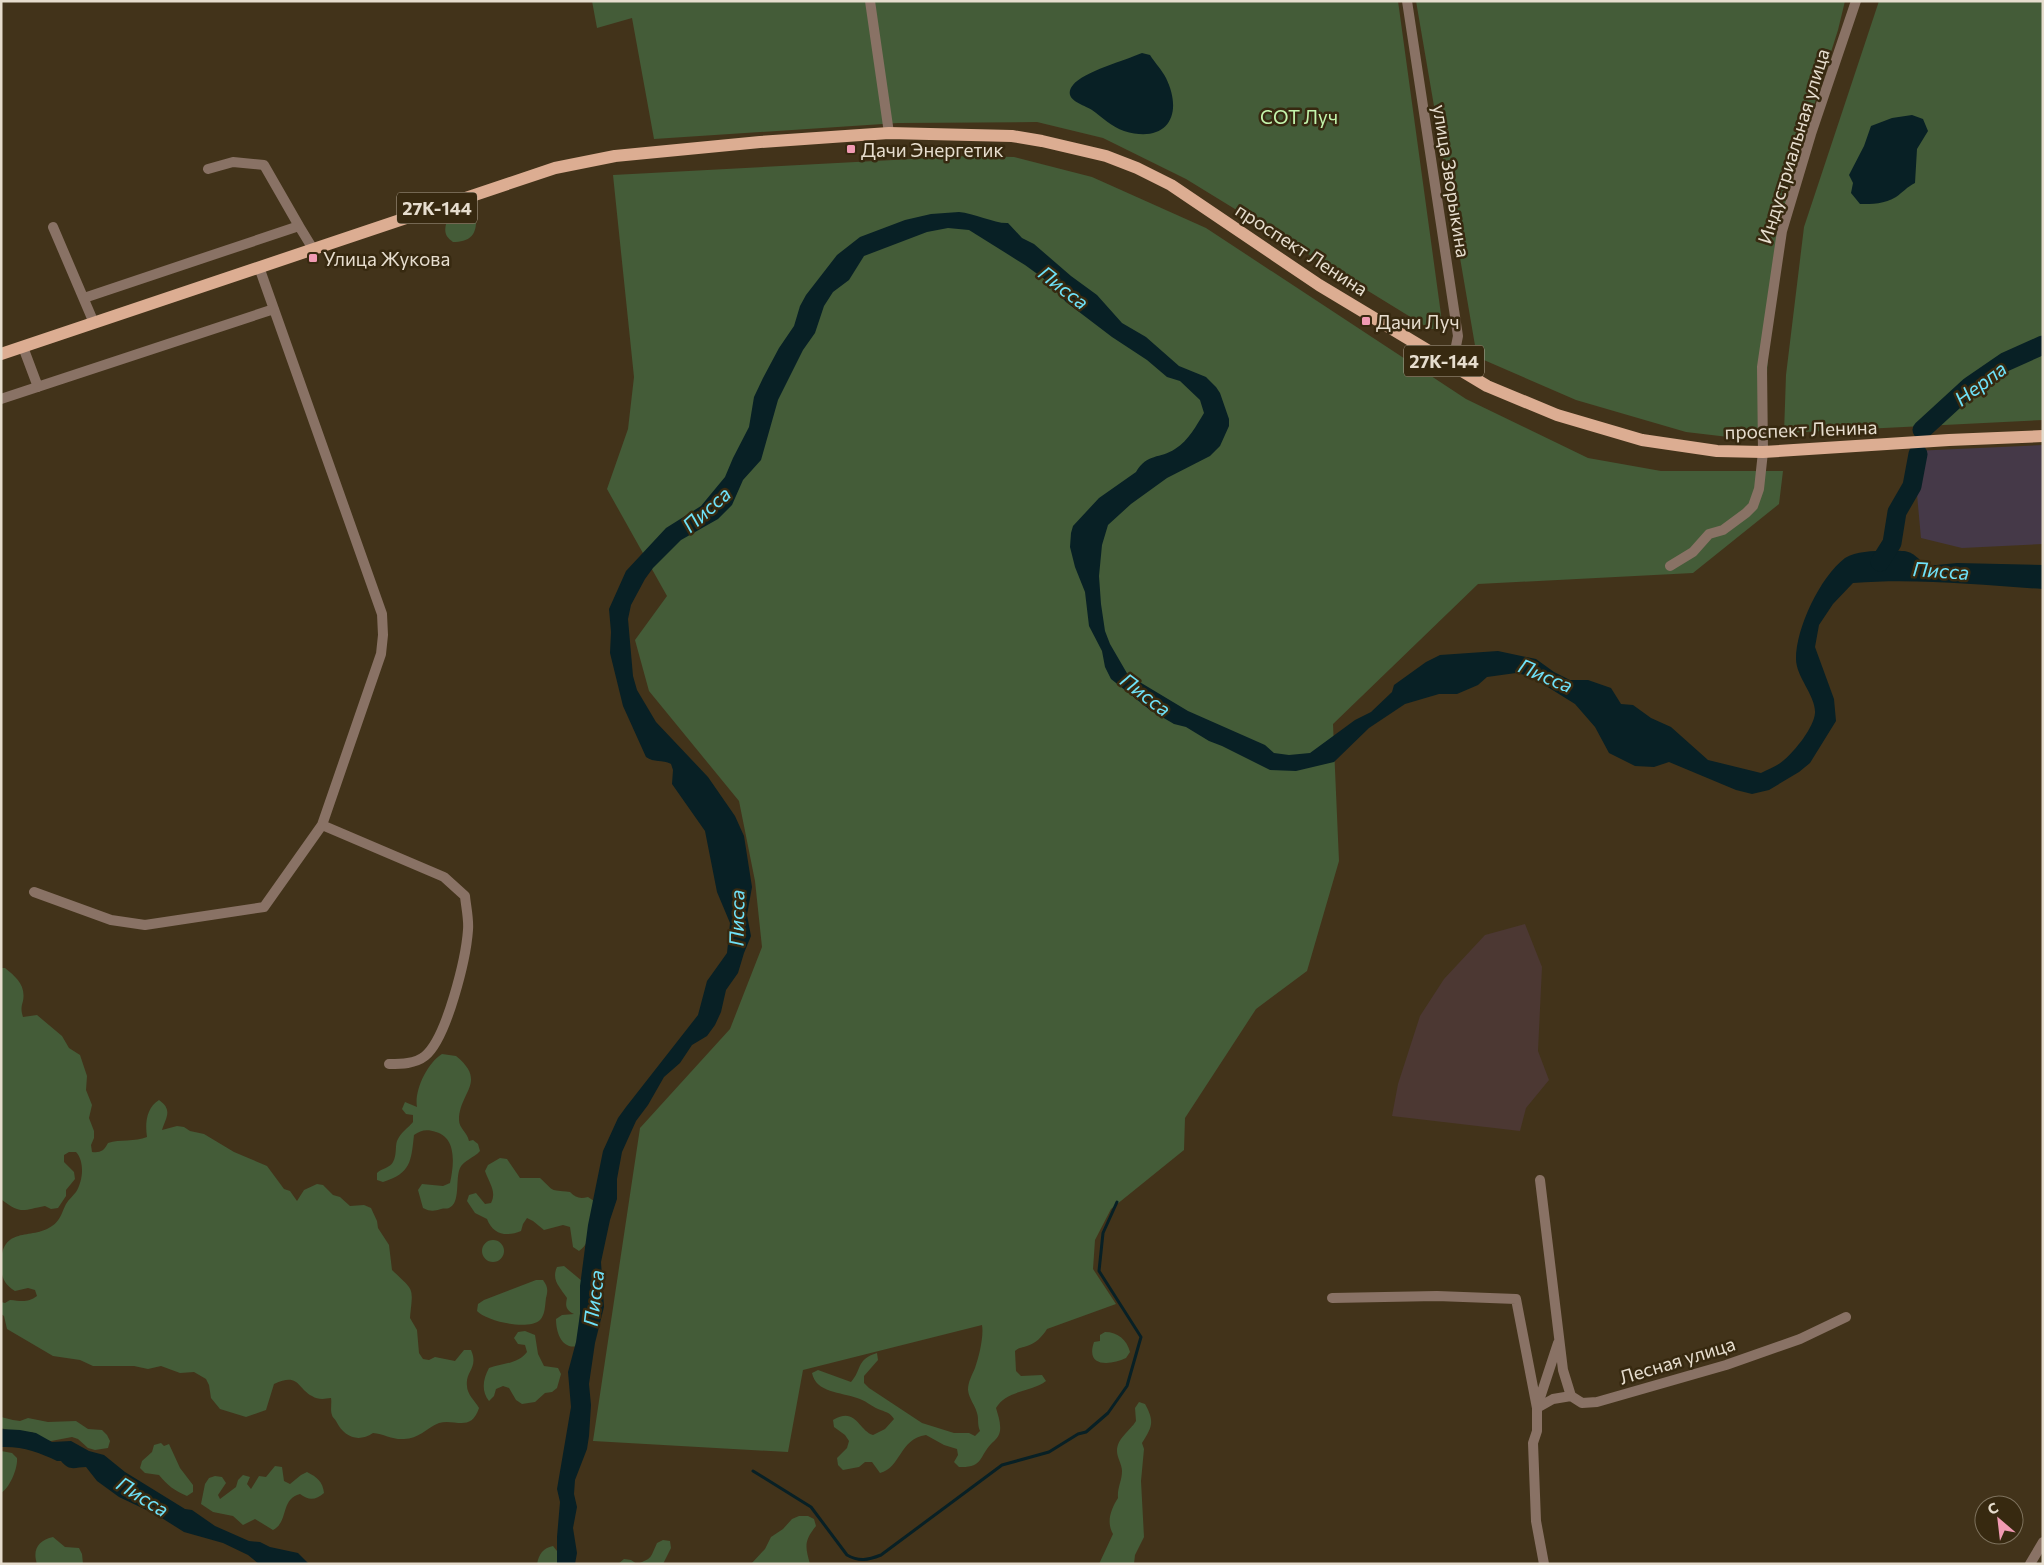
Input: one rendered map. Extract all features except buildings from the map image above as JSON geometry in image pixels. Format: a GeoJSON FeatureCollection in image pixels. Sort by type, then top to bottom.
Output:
{"type":"FeatureCollection","features":[{"type":"Feature","properties":{"kind":"main road","name":"27К-144"},"geometry":{"type":"LineString","coordinates":[[1,354],[555,168],[615,156],[760,142],[888,133]]}},
{"type":"Feature","properties":{"kind":"main road","name":"проспект Ленина"},"geometry":{"type":"LineString","coordinates":[[888,133],[1012,136],[1072,147],[1106,156],[1137,168],[1171,184],[1319,284],[1487,386],[1557,415],[1642,440],[1717,451],[1763,452],[2043,436]]}},
{"type":"Feature","properties":{"kind":"street"},"geometry":{"type":"LineString","coordinates":[[870,1],[888,133]]}},
{"type":"Feature","properties":{"kind":"street","name":"улица Зворыкина"},"geometry":{"type":"LineString","coordinates":[[1407,1],[1458,336],[1452,366]]}},
{"type":"Feature","properties":{"kind":"street","name":"Индустриальная улица"},"geometry":{"type":"LineString","coordinates":[[1670,566],[1693,552],[1709,534],[1723,530],[1746,513],[1753,506],[1759,489],[1763,452],[1762,367],[1782,231],[1811,134],[1856,1]]}},
{"type":"Feature","properties":{"kind":"street"},"geometry":{"type":"LineString","coordinates":[[208,169],[233,162],[264,165],[313,249]]}},
{"type":"Feature","properties":{"kind":"street"},"geometry":{"type":"LineString","coordinates":[[84,298],[299,226]]}},
{"type":"Feature","properties":{"kind":"street"},"geometry":{"type":"LineString","coordinates":[[53,227],[94,323]]}},
{"type":"Feature","properties":{"kind":"street"},"geometry":{"type":"LineString","coordinates":[[34,892],[111,920],[145,924],[264,907],[322,825],[381,654],[382,614],[260,267]]}},
{"type":"Feature","properties":{"kind":"street"},"geometry":{"type":"LineString","coordinates":[[1,399],[274,309]]}},
{"type":"Feature","properties":{"kind":"street"},"geometry":{"type":"LineString","coordinates":[[23,347],[38,387]]}},
{"type":"Feature","properties":{"kind":"street"},"geometry":{"type":"LineString","coordinates":[[322,825],[444,877],[465,896],[468,929],[459,981],[438,1037],[426,1056],[412,1063],[389,1064]]}},
{"type":"Feature","properties":{"kind":"street"},"geometry":{"type":"LineString","coordinates":[[1537,1408],[1553,1399],[1571,1396],[1563,1370],[1540,1180]]}},
{"type":"Feature","properties":{"kind":"street"},"geometry":{"type":"LineString","coordinates":[[1332,1298],[1437,1296],[1516,1299],[1537,1408],[1537,1431],[1533,1442],[1536,1521],[1544,1564]]}},
{"type":"Feature","properties":{"kind":"street","name":"Лесная улица"},"geometry":{"type":"LineString","coordinates":[[1571,1396],[1582,1403],[1597,1402],[1616,1397],[1726,1365],[1800,1339],[1846,1317]]}},
{"type":"Feature","properties":{"kind":"street"},"geometry":{"type":"LineString","coordinates":[[1537,1408],[1559,1339]]}},
{"type":"Feature","properties":{"kind":"street"},"geometry":{"type":"LineString","coordinates":[[2030,1564],[2043,1542]]}},
{"type":"Feature","properties":{"kind":"shaded area"},"geometry":{"type":"Polygon","coordinates":[[[2043,445],[2043,544],[1962,548],[1921,538],[1913,451],[2043,445]]]}},
{"type":"Feature","properties":{"kind":"shaded area"},"geometry":{"type":"Polygon","coordinates":[[[1525,924],[1542,967],[1538,1051],[1549,1080],[1526,1108],[1520,1131],[1392,1116],[1398,1084],[1420,1016],[1444,979],[1485,935],[1525,924]]]}},
{"type":"Feature","properties":{"kind":"green space","name":"СОТ Луч"},"geometry":{"type":"Polygon","coordinates":[[[592,1],[1398,1],[1443,329],[1430,329],[1186,179],[1103,138],[1037,122],[898,123],[654,139],[632,18],[597,28],[592,1]]]}},
{"type":"Feature","properties":{"kind":"green space"},"geometry":{"type":"Polygon","coordinates":[[[1416,1],[1845,1],[1838,30],[1796,162],[1774,254],[1764,425],[1754,440],[1686,432],[1576,400],[1477,357],[1416,1]]]}},
{"type":"Feature","properties":{"kind":"green space"},"geometry":{"type":"Polygon","coordinates":[[[1879,1],[2043,1],[2043,420],[1784,433],[1786,375],[1804,227],[1879,1]]]}},
{"type":"Feature","properties":{"kind":"green space"},"geometry":{"type":"Polygon","coordinates":[[[968,156],[1014,157],[1092,177],[1206,228],[1466,399],[1588,458],[1661,471],[1783,471],[1779,504],[1693,573],[1478,584],[1333,724],[1339,861],[1307,971],[1256,1009],[1185,1118],[1184,1150],[1111,1209],[1095,1240],[1093,1269],[1116,1304],[1047,1329],[1036,1341],[1015,1351],[1016,1371],[1021,1376],[1042,1375],[1046,1381],[1040,1385],[1013,1394],[1000,1402],[996,1408],[1000,1422],[999,1433],[977,1464],[959,1467],[954,1462],[958,1455],[957,1449],[944,1445],[926,1435],[910,1442],[892,1466],[880,1473],[872,1462],[865,1462],[859,1467],[843,1470],[838,1465],[837,1458],[847,1448],[849,1441],[845,1435],[834,1427],[833,1420],[841,1416],[852,1417],[873,1435],[885,1429],[894,1419],[889,1414],[860,1399],[830,1391],[818,1385],[812,1373],[818,1370],[851,1382],[862,1362],[870,1355],[877,1353],[878,1360],[864,1376],[864,1383],[869,1388],[922,1423],[954,1433],[969,1433],[975,1436],[980,1431],[977,1413],[968,1387],[980,1352],[982,1325],[803,1370],[788,1452],[593,1441],[640,1128],[730,1029],[762,947],[755,881],[739,801],[649,691],[635,640],[667,596],[607,489],[628,429],[634,377],[613,175],[968,156]]]}},
{"type":"Feature","properties":{"kind":"green space"},"geometry":{"type":"Polygon","coordinates":[[[472,215],[476,218],[474,233],[464,241],[453,242],[445,232],[446,224],[452,220],[472,215]]]}},
{"type":"Feature","properties":{"kind":"green space"},"geometry":{"type":"Polygon","coordinates":[[[1,968],[9,971],[22,986],[24,995],[23,1017],[37,1015],[62,1036],[69,1048],[80,1055],[87,1076],[86,1090],[92,1105],[89,1118],[94,1131],[91,1145],[92,1152],[102,1151],[108,1143],[147,1137],[147,1117],[151,1107],[159,1100],[167,1110],[167,1117],[162,1130],[177,1126],[184,1127],[190,1131],[204,1134],[234,1152],[267,1166],[284,1189],[290,1191],[297,1201],[304,1190],[317,1184],[323,1185],[333,1195],[340,1197],[350,1206],[364,1205],[371,1208],[378,1228],[389,1245],[392,1270],[411,1290],[410,1318],[417,1330],[419,1353],[423,1359],[429,1360],[435,1357],[455,1361],[464,1350],[471,1350],[473,1365],[467,1381],[467,1389],[479,1408],[476,1416],[462,1423],[439,1423],[409,1439],[396,1439],[373,1433],[357,1438],[347,1434],[339,1427],[332,1416],[331,1398],[321,1399],[314,1397],[293,1380],[274,1384],[266,1410],[246,1417],[220,1409],[211,1398],[206,1379],[194,1372],[180,1373],[161,1366],[148,1369],[134,1366],[93,1366],[80,1360],[53,1356],[7,1329],[4,1316],[1,1314],[1,1302],[5,1303],[10,1300],[27,1301],[37,1296],[35,1290],[28,1288],[15,1291],[4,1280],[1,1266],[2,1253],[6,1244],[12,1239],[44,1230],[57,1222],[66,1204],[78,1188],[82,1166],[76,1152],[69,1152],[64,1155],[64,1162],[74,1172],[75,1179],[66,1190],[66,1196],[58,1208],[51,1209],[45,1206],[22,1210],[13,1207],[1,1199],[1,968]]]}},
{"type":"Feature","properties":{"kind":"green space"},"geometry":{"type":"Polygon","coordinates":[[[442,1054],[456,1056],[470,1073],[471,1080],[460,1110],[459,1123],[469,1141],[473,1140],[478,1144],[480,1151],[460,1168],[453,1205],[448,1208],[432,1211],[423,1208],[418,1190],[422,1184],[443,1186],[450,1183],[453,1161],[451,1146],[443,1135],[430,1130],[417,1133],[414,1135],[408,1165],[399,1175],[383,1182],[377,1180],[377,1173],[392,1164],[398,1138],[413,1122],[413,1115],[406,1114],[402,1109],[405,1102],[417,1107],[418,1093],[423,1078],[431,1064],[442,1054]]]}},
{"type":"Feature","properties":{"kind":"green space"},"geometry":{"type":"Polygon","coordinates":[[[500,1158],[507,1159],[520,1178],[540,1178],[553,1190],[570,1192],[578,1198],[588,1197],[594,1201],[590,1235],[584,1247],[579,1251],[573,1247],[570,1227],[563,1225],[544,1230],[527,1218],[521,1231],[506,1234],[497,1231],[487,1219],[475,1213],[467,1201],[469,1195],[476,1193],[485,1204],[491,1203],[493,1191],[485,1171],[488,1165],[500,1158]]]}},
{"type":"Feature","properties":{"kind":"green space"},"geometry":{"type":"Polygon","coordinates":[[[493,1240],[501,1243],[504,1251],[501,1259],[493,1262],[485,1259],[482,1251],[485,1243],[493,1240]]]}},
{"type":"Feature","properties":{"kind":"green space"},"geometry":{"type":"Polygon","coordinates":[[[564,1266],[582,1281],[578,1346],[572,1347],[564,1343],[557,1330],[556,1319],[562,1315],[574,1314],[567,1308],[567,1298],[559,1287],[555,1276],[557,1267],[564,1266]]]}},
{"type":"Feature","properties":{"kind":"green space"},"geometry":{"type":"Polygon","coordinates":[[[536,1280],[543,1280],[547,1287],[543,1316],[540,1320],[526,1325],[517,1325],[489,1318],[477,1311],[478,1304],[484,1300],[536,1280]]]}},
{"type":"Feature","properties":{"kind":"green space"},"geometry":{"type":"Polygon","coordinates":[[[525,1331],[535,1335],[538,1354],[544,1366],[558,1368],[561,1374],[557,1388],[552,1392],[545,1393],[535,1402],[522,1404],[516,1400],[509,1388],[503,1386],[496,1389],[494,1396],[489,1401],[486,1397],[484,1385],[485,1376],[489,1368],[515,1361],[527,1352],[525,1345],[518,1344],[514,1338],[518,1332],[525,1331]]]}},
{"type":"Feature","properties":{"kind":"green space"},"geometry":{"type":"Polygon","coordinates":[[[1105,1332],[1114,1333],[1124,1340],[1130,1352],[1126,1358],[1107,1363],[1096,1360],[1092,1350],[1094,1342],[1100,1341],[1100,1335],[1105,1332]]]}},
{"type":"Feature","properties":{"kind":"green space"},"geometry":{"type":"Polygon","coordinates":[[[1139,1402],[1145,1404],[1151,1420],[1150,1428],[1142,1443],[1144,1449],[1141,1481],[1144,1537],[1135,1555],[1134,1564],[1099,1564],[1113,1534],[1110,1516],[1118,1498],[1122,1471],[1117,1454],[1118,1446],[1121,1438],[1136,1421],[1135,1408],[1139,1402]]]}},
{"type":"Feature","properties":{"kind":"green space"},"geometry":{"type":"Polygon","coordinates":[[[1,1417],[20,1421],[28,1418],[48,1422],[76,1421],[88,1429],[102,1430],[110,1441],[108,1448],[95,1450],[88,1448],[78,1439],[72,1437],[51,1441],[44,1440],[32,1432],[15,1432],[1,1428],[1,1417]]]}},
{"type":"Feature","properties":{"kind":"green space"},"geometry":{"type":"Polygon","coordinates":[[[161,1443],[164,1446],[169,1444],[180,1468],[193,1485],[193,1492],[187,1496],[165,1482],[159,1475],[145,1473],[140,1468],[142,1461],[152,1452],[154,1445],[161,1443]]]}},
{"type":"Feature","properties":{"kind":"green space"},"geometry":{"type":"Polygon","coordinates":[[[1,1451],[12,1453],[17,1458],[13,1477],[1,1493],[1,1451]]]}},
{"type":"Feature","properties":{"kind":"green space"},"geometry":{"type":"Polygon","coordinates":[[[275,1466],[282,1467],[284,1481],[290,1484],[307,1472],[311,1474],[321,1483],[324,1493],[312,1499],[300,1494],[294,1497],[287,1505],[281,1522],[273,1530],[255,1519],[243,1525],[233,1516],[213,1512],[201,1504],[205,1484],[209,1478],[215,1476],[222,1477],[226,1483],[218,1495],[220,1499],[236,1487],[238,1480],[243,1475],[250,1477],[247,1484],[251,1489],[259,1476],[266,1477],[275,1466]]]}},
{"type":"Feature","properties":{"kind":"green space"},"geometry":{"type":"Polygon","coordinates":[[[799,1516],[808,1516],[814,1519],[816,1526],[809,1536],[807,1544],[810,1564],[751,1564],[765,1549],[771,1537],[783,1529],[792,1519],[799,1516]]]}},
{"type":"Feature","properties":{"kind":"green space"},"geometry":{"type":"Polygon","coordinates":[[[53,1537],[65,1547],[79,1548],[83,1564],[37,1564],[35,1554],[38,1546],[44,1540],[53,1537]]]}},
{"type":"Feature","properties":{"kind":"green space"},"geometry":{"type":"Polygon","coordinates":[[[663,1540],[670,1541],[671,1548],[663,1564],[637,1564],[650,1557],[657,1543],[663,1540]]]}},
{"type":"Feature","properties":{"kind":"green space"},"geometry":{"type":"Polygon","coordinates":[[[553,1546],[557,1551],[559,1564],[537,1564],[542,1552],[553,1546]]]}},
{"type":"Feature","properties":{"kind":"green space"},"geometry":{"type":"Polygon","coordinates":[[[624,1559],[631,1560],[637,1564],[618,1564],[624,1559]]]}},
{"type":"Feature","properties":{"kind":"water"},"geometry":{"type":"Polygon","coordinates":[[[1142,53],[1150,55],[1166,78],[1171,91],[1172,114],[1168,123],[1161,130],[1139,134],[1124,131],[1075,101],[1070,95],[1070,90],[1078,80],[1095,71],[1142,53]]]}},
{"type":"Feature","properties":{"kind":"water"},"geometry":{"type":"Polygon","coordinates":[[[1912,115],[1923,119],[1928,131],[1917,149],[1915,183],[1896,197],[1887,201],[1874,204],[1860,204],[1851,193],[1853,183],[1849,175],[1864,146],[1871,126],[1892,118],[1912,115]]]}},
{"type":"Feature","properties":{"kind":"water","name":"Писса"},"geometry":{"type":"Polygon","coordinates":[[[959,212],[1008,223],[1022,238],[1034,244],[1071,276],[1097,295],[1122,323],[1146,337],[1179,366],[1206,377],[1220,393],[1229,419],[1229,426],[1220,446],[1210,456],[1167,478],[1131,504],[1108,525],[1102,545],[1099,576],[1105,631],[1110,644],[1128,675],[1188,711],[1265,745],[1274,753],[1289,755],[1310,753],[1355,720],[1371,712],[1392,692],[1394,685],[1426,662],[1440,655],[1498,651],[1536,659],[1554,672],[1570,680],[1588,680],[1611,688],[1621,704],[1633,705],[1651,718],[1671,727],[1708,760],[1761,773],[1779,764],[1788,756],[1803,738],[1814,719],[1815,713],[1812,700],[1797,666],[1797,647],[1811,604],[1827,577],[1845,558],[1865,552],[1900,551],[1913,554],[1926,566],[1957,563],[2043,565],[2043,589],[1901,581],[1853,583],[1833,604],[1819,625],[1815,647],[1834,699],[1836,721],[1810,763],[1769,790],[1752,794],[1736,790],[1669,762],[1654,767],[1635,766],[1609,753],[1595,727],[1575,704],[1530,676],[1516,673],[1487,677],[1478,685],[1457,694],[1439,694],[1405,704],[1369,728],[1334,762],[1296,771],[1270,770],[1209,741],[1186,727],[1174,724],[1150,710],[1111,679],[1105,667],[1102,651],[1089,626],[1085,592],[1075,567],[1070,547],[1073,526],[1099,498],[1136,472],[1149,459],[1175,449],[1188,437],[1204,413],[1200,400],[1180,381],[1167,377],[1147,360],[1112,337],[1066,302],[1047,281],[969,230],[948,228],[927,232],[864,256],[849,280],[833,292],[824,306],[815,333],[803,350],[778,400],[761,460],[743,480],[732,505],[718,519],[681,540],[653,568],[631,605],[628,619],[633,676],[637,690],[656,722],[708,777],[735,816],[744,836],[752,887],[747,915],[751,936],[738,973],[726,990],[721,1012],[715,1025],[707,1036],[692,1045],[680,1063],[664,1077],[648,1105],[636,1121],[622,1152],[617,1179],[617,1199],[610,1220],[601,1262],[604,1307],[595,1343],[589,1384],[591,1405],[589,1436],[587,1449],[575,1480],[574,1494],[577,1507],[573,1528],[577,1553],[575,1564],[557,1564],[560,1502],[557,1489],[571,1407],[568,1372],[576,1342],[580,1314],[580,1286],[588,1225],[603,1151],[618,1118],[698,1015],[707,981],[727,953],[730,923],[717,892],[705,831],[672,784],[673,770],[671,764],[646,757],[623,706],[610,653],[609,609],[626,571],[666,528],[701,506],[725,477],[749,427],[754,397],[763,378],[779,348],[794,326],[800,306],[806,295],[837,255],[860,237],[905,220],[931,214],[959,212]]]}},
{"type":"Feature","properties":{"kind":"water","name":"Писса"},"geometry":{"type":"Polygon","coordinates":[[[1,1429],[36,1433],[52,1442],[71,1441],[89,1451],[104,1455],[125,1472],[185,1509],[192,1510],[215,1526],[249,1541],[260,1542],[270,1547],[298,1553],[309,1564],[259,1564],[248,1555],[223,1543],[184,1532],[157,1515],[119,1497],[97,1481],[86,1467],[70,1468],[61,1461],[30,1450],[1,1447],[1,1429]]]}},
{"type":"Feature","properties":{"kind":"waterway","name":"Нерпа"},"geometry":{"type":"LineString","coordinates":[[1922,430],[1970,386],[2005,362],[2043,345]]}},
{"type":"Feature","properties":{"kind":"waterway","name":"Нерпа"},"geometry":{"type":"LineString","coordinates":[[1880,562],[1892,543],[1897,512],[1912,486],[1918,454]]}},
{"type":"Feature","properties":{"kind":"waterway"},"geometry":{"type":"LineString","coordinates":[[753,1471],[811,1507],[847,1555],[856,1559],[868,1559],[881,1555],[1002,1465],[1049,1452],[1078,1434],[1086,1432],[1108,1413],[1127,1386],[1141,1337],[1099,1271],[1103,1233],[1117,1202]]}},
{"type":"Feature","properties":{"kind":"place","name":"Дачи Энергетик"},"geometry":{"type":"Point","coordinates":[851,149]}},
{"type":"Feature","properties":{"kind":"place","name":"Улица Жукова"},"geometry":{"type":"Point","coordinates":[313,258]}},
{"type":"Feature","properties":{"kind":"place","name":"Дачи Луч"},"geometry":{"type":"Point","coordinates":[1366,321]}}]}
